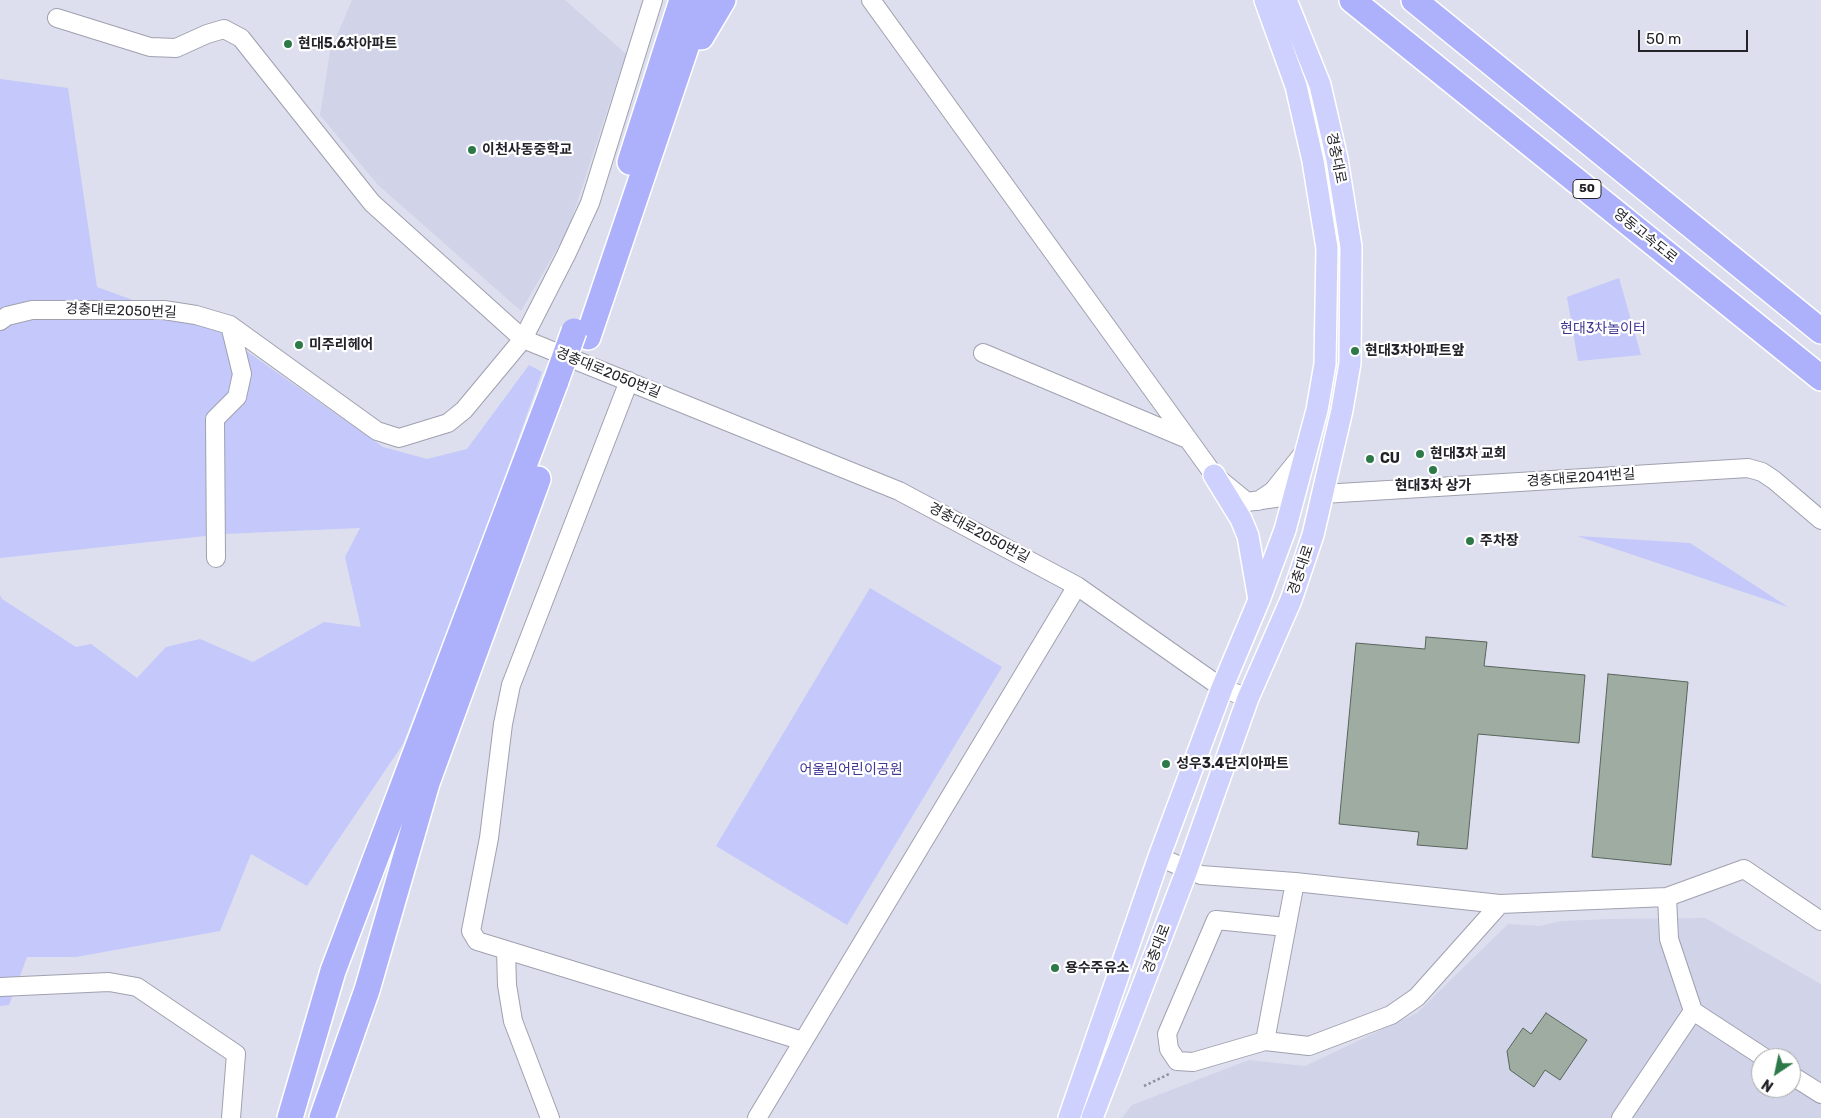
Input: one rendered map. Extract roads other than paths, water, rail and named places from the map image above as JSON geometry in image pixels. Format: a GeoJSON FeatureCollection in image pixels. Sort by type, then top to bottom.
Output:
{"type":"FeatureCollection","features":[{"type":"Feature","properties":{"kind":"highway"},"geometry":{"type":"LineString","coordinates":[[581,334],[682,0]]}},
{"type":"Feature","properties":{"kind":"highway"},"geometry":{"type":"LineString","coordinates":[[322,1118],[367,990],[427,783],[581,334],[672,90],[702,0]]}},
{"type":"Feature","properties":{"kind":"highway"},"geometry":{"type":"LineString","coordinates":[[672,90],[723,0]]}},
{"type":"Feature","properties":{"kind":"highway","name":"영동고속도로"},"geometry":{"type":"LineString","coordinates":[[1352,0],[1821,378]]}},
{"type":"Feature","properties":{"kind":"highway"},"geometry":{"type":"LineString","coordinates":[[1414,0],[1821,331]]}},
{"type":"Feature","properties":{"kind":"highway"},"geometry":{"type":"LineString","coordinates":[[290,1118],[333,971],[564,383]]}},
{"type":"Feature","properties":{"kind":"main road","name":"경충대로"},"geometry":{"type":"LineString","coordinates":[[1069,1118],[1159,857],[1222,688],[1259,600],[1296,495],[1325,364],[1326,248],[1313,160],[1296,86],[1265,0]]}},
{"type":"Feature","properties":{"kind":"main road","name":"경충대로"},"geometry":{"type":"LineString","coordinates":[[1092,1118],[1187,870],[1248,698],[1290,600],[1313,536],[1350,363],[1351,247],[1337,159],[1320,85],[1286,0]]}},
{"type":"Feature","properties":{"kind":"main road"},"geometry":{"type":"LineString","coordinates":[[1214,475],[1241,519],[1248,536],[1259,600]]}},
{"type":"Feature","properties":{"kind":"main road"},"geometry":{"type":"LineString","coordinates":[[1296,495],[1323,494]]}},
{"type":"Feature","properties":{"kind":"street"},"geometry":{"type":"LineString","coordinates":[[57,18],[150,47],[176,48],[224,29],[241,38],[372,203],[523,339],[590,203],[653,0]]}},
{"type":"Feature","properties":{"kind":"street"},"geometry":{"type":"LineString","coordinates":[[871,0],[1214,475],[1248,502],[1296,495]]}},
{"type":"Feature","properties":{"kind":"street","name":"경충대로2050번길"},"geometry":{"type":"LineString","coordinates":[[0,321],[7,316],[32,310],[164,310],[196,315],[230,325],[377,431],[399,438],[448,423],[464,410],[523,339],[899,491],[1077,586],[1222,688],[1248,698]]}},
{"type":"Feature","properties":{"kind":"street"},"geometry":{"type":"LineString","coordinates":[[216,558],[216,419],[237,397],[242,374],[230,325]]}},
{"type":"Feature","properties":{"kind":"street"},"geometry":{"type":"LineString","coordinates":[[983,353],[1186,438]]}},
{"type":"Feature","properties":{"kind":"street"},"geometry":{"type":"LineString","coordinates":[[629,382],[511,685],[503,724],[489,838],[471,931],[477,941],[803,1042]]}},
{"type":"Feature","properties":{"kind":"street"},"geometry":{"type":"LineString","coordinates":[[1257,501],[1274,491],[1308,447]]}},
{"type":"Feature","properties":{"kind":"street","name":"경충대로2041번길"},"geometry":{"type":"LineString","coordinates":[[1323,494],[1748,468],[1762,472],[1774,480],[1821,520]]}},
{"type":"Feature","properties":{"kind":"street"},"geometry":{"type":"LineString","coordinates":[[757,1118],[1077,586]]}},
{"type":"Feature","properties":{"kind":"street"},"geometry":{"type":"LineString","coordinates":[[1159,857],[1201,875],[1295,882],[1500,904],[1667,897],[1744,869],[1821,920]]}},
{"type":"Feature","properties":{"kind":"street"},"geometry":{"type":"LineString","coordinates":[[1265,1041],[1295,882]]}},
{"type":"Feature","properties":{"kind":"street"},"geometry":{"type":"LineString","coordinates":[[1667,897],[1669,939],[1693,1010],[1751,1049]]}},
{"type":"Feature","properties":{"kind":"street"},"geometry":{"type":"LineString","coordinates":[[1286,927],[1216,920],[1167,1034],[1169,1049],[1177,1061],[1193,1062],[1265,1041],[1309,1046],[1391,1015],[1417,997],[1500,904]]}},
{"type":"Feature","properties":{"kind":"street"},"geometry":{"type":"LineString","coordinates":[[506,950],[507,985],[513,1021],[550,1118]]}},
{"type":"Feature","properties":{"kind":"street"},"geometry":{"type":"LineString","coordinates":[[0,988],[109,982],[137,987],[236,1054],[231,1118]]}},
{"type":"Feature","properties":{"kind":"street"},"geometry":{"type":"LineString","coordinates":[[1621,1118],[1693,1010]]}},
{"type":"Feature","properties":{"kind":"street"},"geometry":{"type":"LineString","coordinates":[[1801,1081],[1821,1094]]}},
{"type":"Feature","properties":{"kind":"place","name":"현대5.6차아파트"},"geometry":{"type":"Point","coordinates":[288,44]}},
{"type":"Feature","properties":{"kind":"place","name":"이천사동중학교"},"geometry":{"type":"Point","coordinates":[472,150]}},
{"type":"Feature","properties":{"kind":"place","name":"미주리헤어"},"geometry":{"type":"Point","coordinates":[299,345]}},
{"type":"Feature","properties":{"kind":"place","name":"현대3차아파트앞"},"geometry":{"type":"Point","coordinates":[1355,351]}},
{"type":"Feature","properties":{"kind":"place","name":"현대3차 교회"},"geometry":{"type":"Point","coordinates":[1420,454]}},
{"type":"Feature","properties":{"kind":"place","name":"CU"},"geometry":{"type":"Point","coordinates":[1370,459]}},
{"type":"Feature","properties":{"kind":"place","name":"현대3차 상가"},"geometry":{"type":"Point","coordinates":[1433,470]}},
{"type":"Feature","properties":{"kind":"place","name":"주차장"},"geometry":{"type":"Point","coordinates":[1470,541]}},
{"type":"Feature","properties":{"kind":"place","name":"성우3.4단지아파트"},"geometry":{"type":"Point","coordinates":[1166,764]}},
{"type":"Feature","properties":{"kind":"place","name":"용수주유소"},"geometry":{"type":"Point","coordinates":[1055,968]}},
{"type":"Feature","properties":{"kind":"park label","name":"현대3차놀이터"},"geometry":{"type":"Point","coordinates":[1603,329]}},
{"type":"Feature","properties":{"kind":"park label","name":"어울림어린이공원"},"geometry":{"type":"Point","coordinates":[851,770]}}]}
